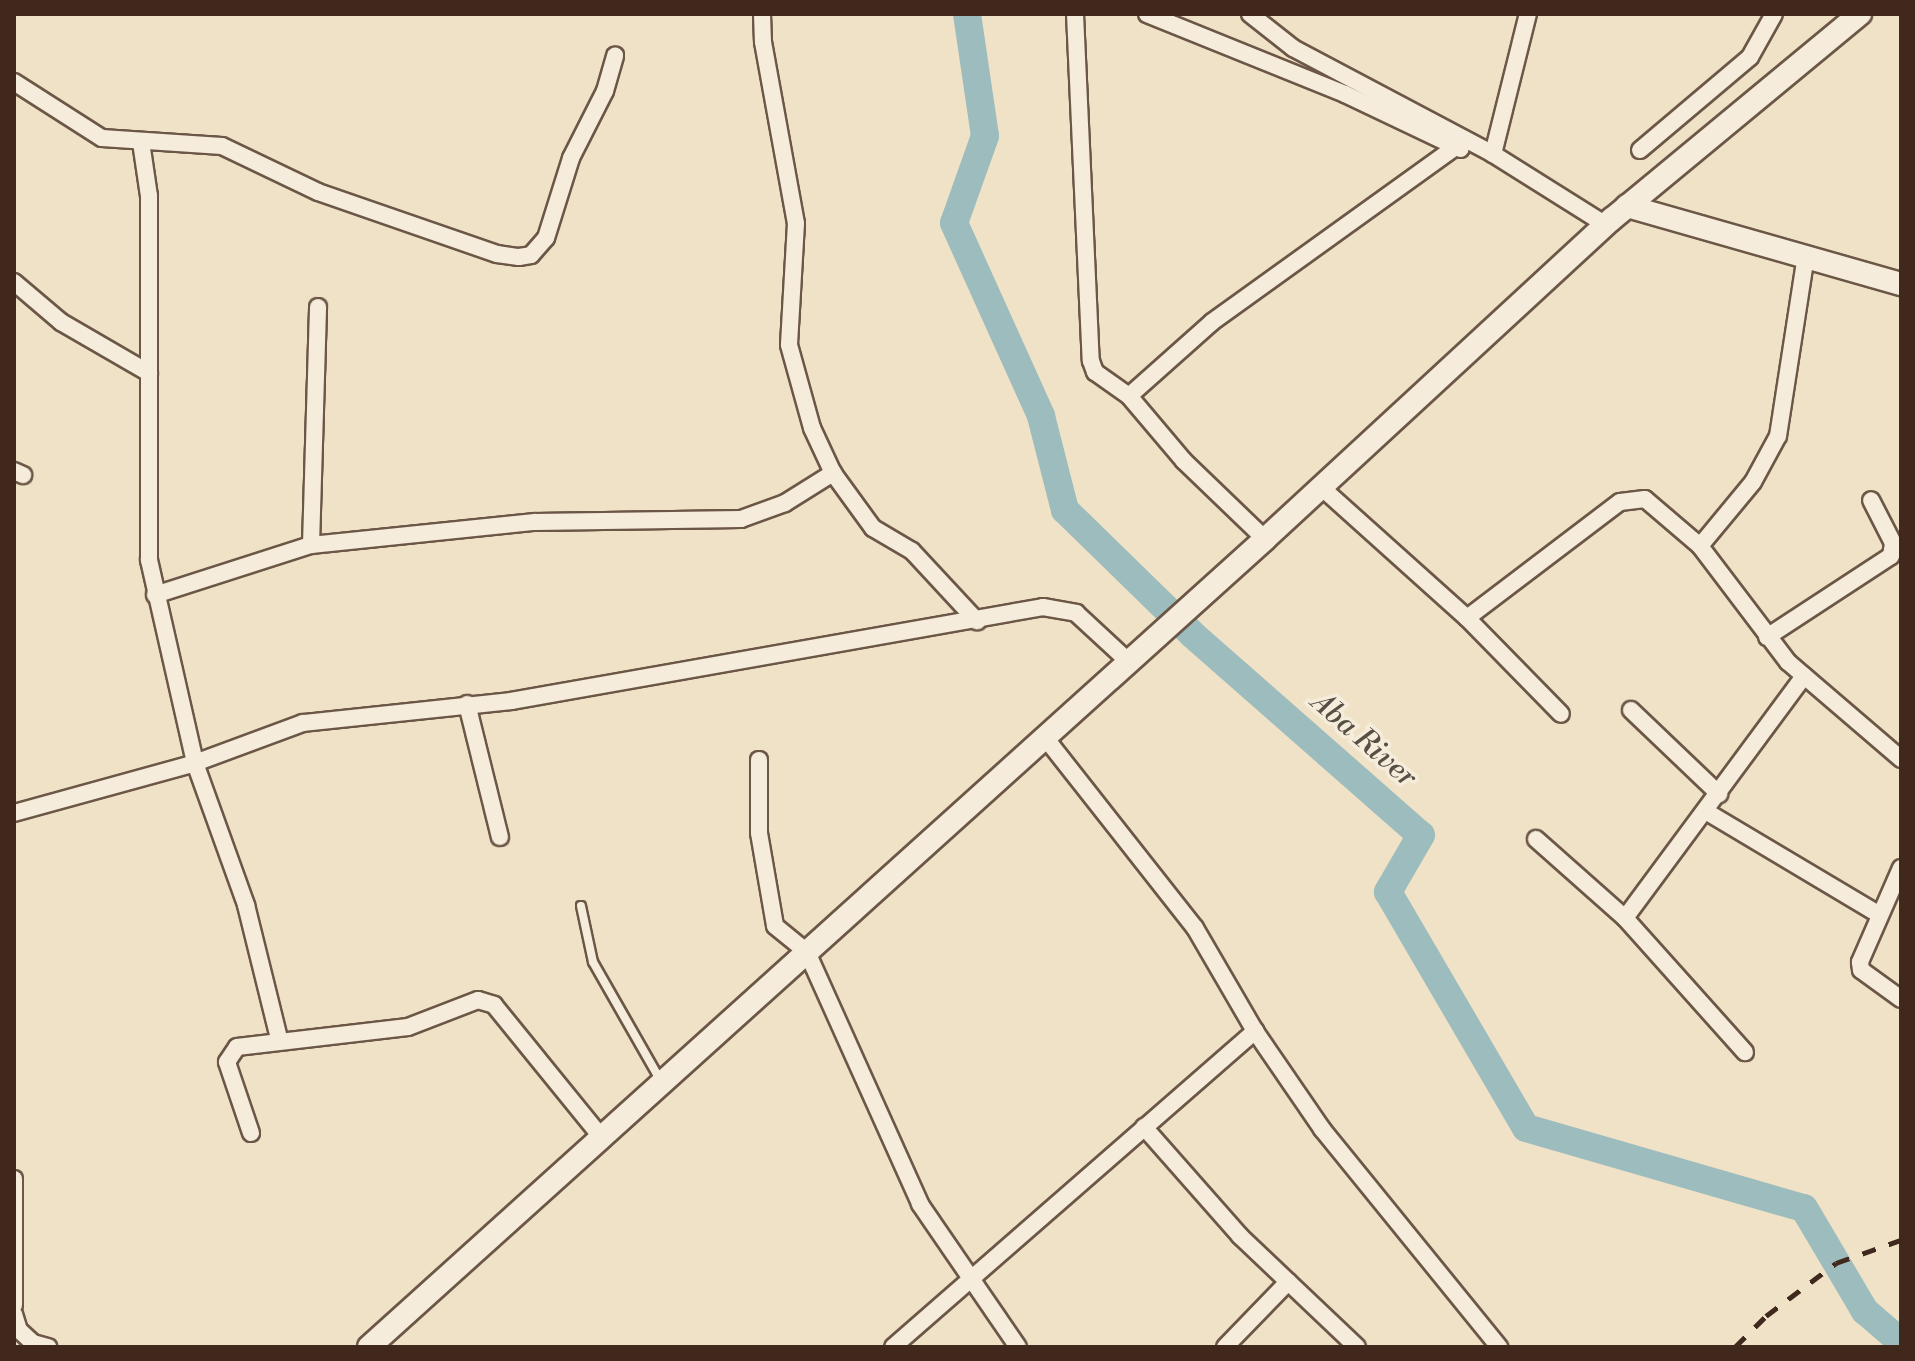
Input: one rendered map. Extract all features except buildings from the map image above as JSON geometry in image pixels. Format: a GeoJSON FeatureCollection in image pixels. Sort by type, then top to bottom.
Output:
{"type":"FeatureCollection","features":[{"type":"Feature","properties":{"kind":"street"},"geometry":{"type":"LineString","coordinates":[[762,14],[763,42],[796,223],[789,345],[812,428],[833,473],[873,528],[912,551],[977,621]]}},
{"type":"Feature","properties":{"kind":"street"},"geometry":{"type":"LineString","coordinates":[[1075,14],[1089,351],[1095,372],[1129,396],[1184,461],[1265,539]]}},
{"type":"Feature","properties":{"kind":"street"},"geometry":{"type":"LineString","coordinates":[[1147,14],[1345,94],[1454,148],[1493,154]]}},
{"type":"Feature","properties":{"kind":"street"},"geometry":{"type":"LineString","coordinates":[[1250,14],[1293,48],[1493,154],[1606,225]]}},
{"type":"Feature","properties":{"kind":"street"},"geometry":{"type":"LineString","coordinates":[[1493,154],[1528,14]]}},
{"type":"Feature","properties":{"kind":"street"},"geometry":{"type":"LineString","coordinates":[[1640,150],[1750,57],[1774,14]]}},
{"type":"Feature","properties":{"kind":"street"},"geometry":{"type":"LineString","coordinates":[[369,1347],[603,1139],[1127,660],[1265,539],[1627,206],[1860,14]]}},
{"type":"Feature","properties":{"kind":"street"},"geometry":{"type":"LineString","coordinates":[[14,82],[102,138],[141,142],[196,140],[222,146],[318,192],[497,254],[519,257],[531,255],[546,238],[571,158],[605,91],[615,55]]}},
{"type":"Feature","properties":{"kind":"street"},"geometry":{"type":"LineString","coordinates":[[141,142],[149,196],[149,560],[195,763],[246,905],[279,1038]]}},
{"type":"Feature","properties":{"kind":"street"},"geometry":{"type":"LineString","coordinates":[[1129,396],[1212,322],[1454,148]]}},
{"type":"Feature","properties":{"kind":"street"},"geometry":{"type":"LineString","coordinates":[[1627,206],[1805,261],[1901,284]]}},
{"type":"Feature","properties":{"kind":"street"},"geometry":{"type":"LineString","coordinates":[[1700,546],[1753,482],[1778,436],[1805,261]]}},
{"type":"Feature","properties":{"kind":"street"},"geometry":{"type":"LineString","coordinates":[[14,282],[61,322],[149,373]]}},
{"type":"Feature","properties":{"kind":"street"},"geometry":{"type":"LineString","coordinates":[[311,545],[318,307]]}},
{"type":"Feature","properties":{"kind":"street"},"geometry":{"type":"LineString","coordinates":[[155,595],[311,545],[535,522],[741,519],[785,503],[833,473]]}},
{"type":"Feature","properties":{"kind":"street"},"geometry":{"type":"LineString","coordinates":[[1321,487],[1467,618],[1561,714]]}},
{"type":"Feature","properties":{"kind":"street"},"geometry":{"type":"LineString","coordinates":[[1467,618],[1632,498],[1658,506],[1700,546],[1767,637],[1804,676],[1901,759]]}},
{"type":"Feature","properties":{"kind":"street"},"geometry":{"type":"LineString","coordinates":[[1767,637],[1891,556],[1893,543],[1871,500]]}},
{"type":"Feature","properties":{"kind":"street"},"geometry":{"type":"LineString","coordinates":[[15,811],[195,763],[303,723],[511,701],[1060,608],[1084,619],[1127,660]]}},
{"type":"Feature","properties":{"kind":"street"},"geometry":{"type":"LineString","coordinates":[[1625,918],[1707,812],[1804,676]]}},
{"type":"Feature","properties":{"kind":"street"},"geometry":{"type":"LineString","coordinates":[[467,704],[500,837]]}},
{"type":"Feature","properties":{"kind":"street"},"geometry":{"type":"LineString","coordinates":[[1631,710],[1719,794]]}},
{"type":"Feature","properties":{"kind":"street"},"geometry":{"type":"LineString","coordinates":[[1044,736],[1195,928],[1255,1031],[1322,1129],[1499,1347]]}},
{"type":"Feature","properties":{"kind":"street"},"geometry":{"type":"LineString","coordinates":[[759,760],[759,833],[770,913],[785,937],[807,952],[920,1204],[1018,1347]]}},
{"type":"Feature","properties":{"kind":"street"},"geometry":{"type":"LineString","coordinates":[[1707,812],[1878,914]]}},
{"type":"Feature","properties":{"kind":"street"},"geometry":{"type":"LineString","coordinates":[[1536,839],[1625,918],[1745,1052]]}},
{"type":"Feature","properties":{"kind":"street"},"geometry":{"type":"LineString","coordinates":[[1901,868],[1862,951],[1861,970],[1901,999]]}},
{"type":"Feature","properties":{"kind":"street"},"geometry":{"type":"LineString","coordinates":[[251,1133],[229,1054],[237,1047],[279,1038],[395,1029],[486,1000],[603,1139]]}},
{"type":"Feature","properties":{"kind":"street"},"geometry":{"type":"LineString","coordinates":[[893,1347],[968,1278],[1255,1031]]}},
{"type":"Feature","properties":{"kind":"street"},"geometry":{"type":"LineString","coordinates":[[1144,1127],[1240,1236],[1357,1347]]}},
{"type":"Feature","properties":{"kind":"street"},"geometry":{"type":"LineString","coordinates":[[14,1179],[14,1305]]}},
{"type":"Feature","properties":{"kind":"street"},"geometry":{"type":"LineString","coordinates":[[1225,1347],[1288,1282]]}},
{"type":"Feature","properties":{"kind":"street"},"geometry":{"type":"LineString","coordinates":[[14,1314],[19,1330],[33,1343],[48,1347]]}},
{"type":"Feature","properties":{"kind":"lane"},"geometry":{"type":"LineString","coordinates":[[581,906],[593,962],[663,1084]]}},
{"type":"Feature","properties":{"kind":"waterway","name":"Aba River"},"geometry":{"type":"LineString","coordinates":[[967,14],[985,136],[954,223],[1041,416],[1065,510],[1193,635],[1421,835],[1388,892],[1526,1128],[1804,1208],[1865,1311],[1901,1342]]}},
{"type":"Feature","properties":{"kind":"railway"},"geometry":{"type":"LineString","coordinates":[[1735,1347],[1766,1316],[1836,1263],[1901,1240]]}}]}
